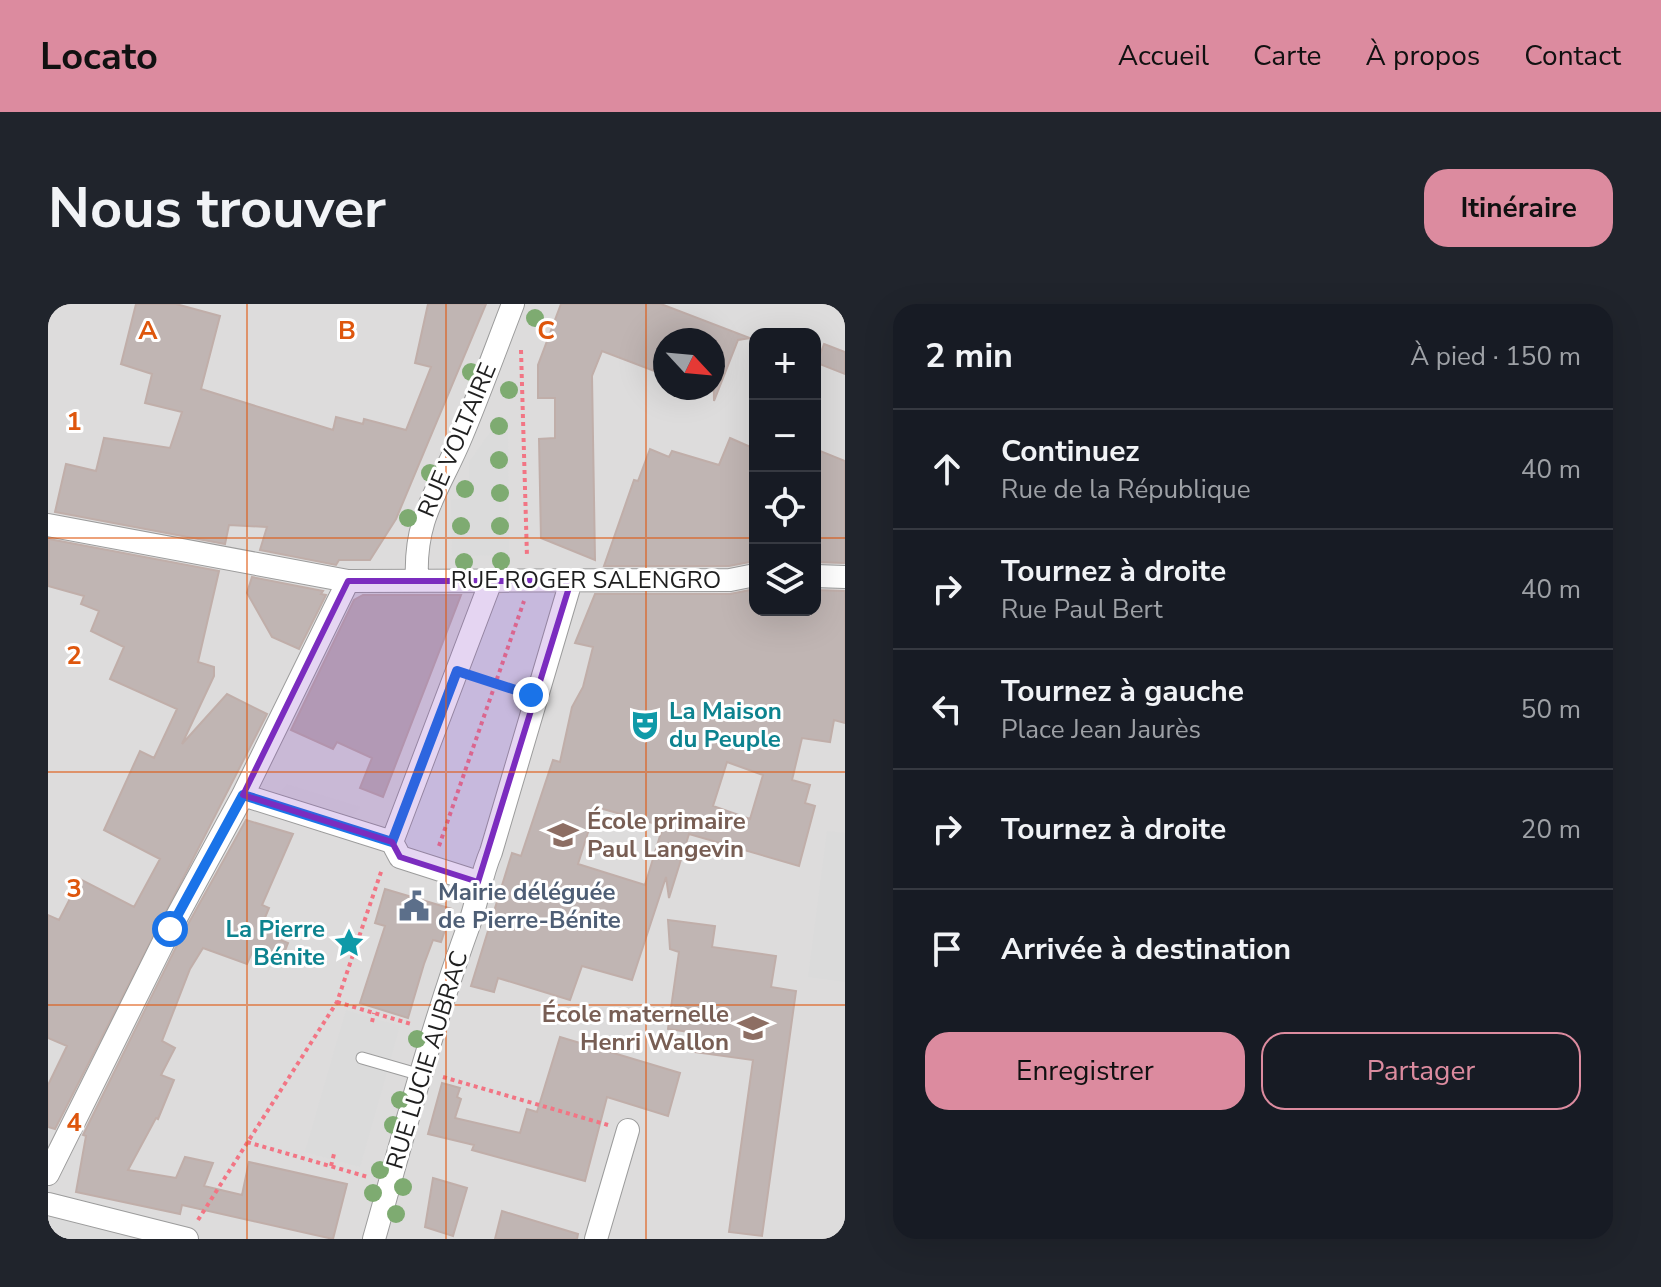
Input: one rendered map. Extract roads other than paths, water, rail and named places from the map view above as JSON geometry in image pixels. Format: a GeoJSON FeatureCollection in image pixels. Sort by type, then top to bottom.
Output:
{"type":"FeatureCollection","features":[{"type":"Feature","properties":{"kind":"street","name":"RUE VOLTAIRE"},"geometry":{"type":"LineString","coordinates":[[417,579],[416,540],[420,523],[461,438],[513,304]]}},
{"type":"Feature","properties":{"kind":"street","name":"RUE ROGER SALENGRO"},"geometry":{"type":"LineString","coordinates":[[48,525],[348,581],[730,580],[749,576]]}},
{"type":"Feature","properties":{"kind":"street"},"geometry":{"type":"LineString","coordinates":[[821,576],[845,577]]}},
{"type":"Feature","properties":{"kind":"street"},"geometry":{"type":"LineString","coordinates":[[48,1174],[143,981],[243,795],[348,581]]}},
{"type":"Feature","properties":{"kind":"street"},"geometry":{"type":"LineString","coordinates":[[385,840],[457,671],[491,581]]}},
{"type":"Feature","properties":{"kind":"street","name":"RUE LUCIE AUBRAC"},"geometry":{"type":"LineString","coordinates":[[374,1239],[433,1031],[472,917],[478,882],[491,852],[571,581]]}},
{"type":"Feature","properties":{"kind":"street"},"geometry":{"type":"LineString","coordinates":[[243,795],[385,840],[400,857],[478,882]]}},
{"type":"Feature","properties":{"kind":"street"},"geometry":{"type":"LineString","coordinates":[[596,1239],[628,1130]]}},
{"type":"Feature","properties":{"kind":"street"},"geometry":{"type":"LineString","coordinates":[[48,1204],[186,1239]]}},
{"type":"Feature","properties":{"kind":"lane"},"geometry":{"type":"LineString","coordinates":[[362,1058],[422,1073]]}},
{"type":"Feature","properties":{"kind":"place","name":"La Maison du Peuple"},"geometry":{"type":"Point","coordinates":[645,725]}},
{"type":"Feature","properties":{"kind":"place","name":"École primaire Paul Langevin"},"geometry":{"type":"Point","coordinates":[563,835]}},
{"type":"Feature","properties":{"kind":"place","name":"Mairie déléguée de Pierre-Bénite"},"geometry":{"type":"Point","coordinates":[414,906]}},
{"type":"Feature","properties":{"kind":"place","name":"La Pierre Bénite"},"geometry":{"type":"Point","coordinates":[349,943]}},
{"type":"Feature","properties":{"kind":"place","name":"École maternelle Henri Wallon"},"geometry":{"type":"Point","coordinates":[753,1028]}}]}
